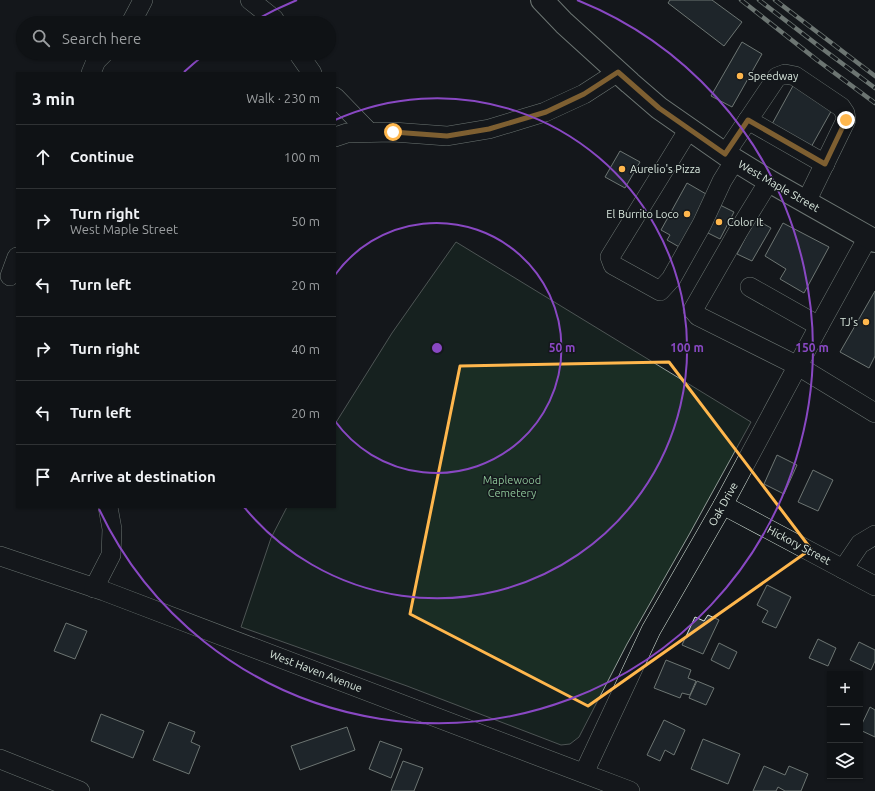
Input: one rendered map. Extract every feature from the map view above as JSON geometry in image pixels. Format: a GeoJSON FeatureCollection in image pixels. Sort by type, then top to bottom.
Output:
{"type":"FeatureCollection","features":[{"type":"Feature","properties":{"kind":"main road","name":"West Maple Street"},"geometry":{"type":"LineString","coordinates":[[542,0],[564,23],[659,108],[730,157],[769,181],[872,239]]}},
{"type":"Feature","properties":{"kind":"street"},"geometry":{"type":"LineString","coordinates":[[135,16],[143,0]]}},
{"type":"Feature","properties":{"kind":"street"},"geometry":{"type":"LineString","coordinates":[[250,0],[270,16]]}},
{"type":"Feature","properties":{"kind":"street"},"geometry":{"type":"LineString","coordinates":[[91,72],[96,60]]}},
{"type":"Feature","properties":{"kind":"street"},"geometry":{"type":"LineString","coordinates":[[303,60],[311,72]]}},
{"type":"Feature","properties":{"kind":"street"},"geometry":{"type":"LineString","coordinates":[[336,137],[347,133],[369,132],[393,132],[447,136],[489,129],[546,112],[584,94],[618,72]]}},
{"type":"Feature","properties":{"kind":"street"},"geometry":{"type":"LineString","coordinates":[[689,129],[610,257],[613,265],[660,291],[671,279],[702,224],[722,181],[730,157],[748,120],[777,76],[785,74],[795,76],[841,107],[845,113],[846,120],[806,202]]}},
{"type":"Feature","properties":{"kind":"street"},"geometry":{"type":"LineString","coordinates":[[336,98],[369,132]]}},
{"type":"Feature","properties":{"kind":"street"},"geometry":{"type":"LineString","coordinates":[[748,120],[825,164]]}},
{"type":"Feature","properties":{"kind":"street"},"geometry":{"type":"LineString","coordinates":[[769,181],[693,310],[698,316],[798,366],[875,412]]}},
{"type":"Feature","properties":{"kind":"street","name":"Oak Drive"},"geometry":{"type":"LineString","coordinates":[[584,773],[651,630],[723,505],[819,326],[872,239]]}},
{"type":"Feature","properties":{"kind":"street"},"geometry":{"type":"LineString","coordinates":[[9,277],[16,260]]}},
{"type":"Feature","properties":{"kind":"street"},"geometry":{"type":"LineString","coordinates":[[750,287],[819,326]]}},
{"type":"Feature","properties":{"kind":"street","name":"Hickory Street"},"geometry":{"type":"LineString","coordinates":[[723,505],[875,586]]}},
{"type":"Feature","properties":{"kind":"street"},"geometry":{"type":"LineString","coordinates":[[94,588],[111,555],[112,529],[108,508]]}},
{"type":"Feature","properties":{"kind":"street"},"geometry":{"type":"LineString","coordinates":[[843,569],[860,544],[875,535]]}},
{"type":"Feature","properties":{"kind":"street","name":"West Haven Avenue"},"geometry":{"type":"LineString","coordinates":[[0,556],[94,588],[630,791]]}},
{"type":"Feature","properties":{"kind":"street"},"geometry":{"type":"LineString","coordinates":[[0,758],[80,791]]}},
{"type":"Feature","properties":{"kind":"highlighted area"},"geometry":{"type":"Polygon","coordinates":[[[669,362],[811,549],[588,706],[410,614],[460,366],[669,362]]]}},
{"type":"Feature","properties":{"kind":"green space","name":"Maplewood Cemetery"},"geometry":{"type":"Polygon","coordinates":[[[456,242],[751,422],[627,644],[579,737],[570,744],[561,745],[407,686],[241,627],[271,538],[286,508],[336,508],[336,422],[392,333],[456,242]]]}},
{"type":"Feature","properties":{"kind":"building"},"geometry":{"type":"Polygon","coordinates":[[[670,0],[712,0],[742,22],[724,46],[668,3],[670,0]]]}},
{"type":"Feature","properties":{"kind":"building"},"geometry":{"type":"Polygon","coordinates":[[[742,42],[762,54],[732,107],[711,96],[742,42]]]}},
{"type":"Feature","properties":{"kind":"building"},"geometry":{"type":"Polygon","coordinates":[[[794,84],[834,106],[810,149],[771,126],[794,84]]]}},
{"type":"Feature","properties":{"kind":"building","name":"Aurelio's Pizza"},"geometry":{"type":"Polygon","coordinates":[[[620,151],[640,162],[625,188],[605,177],[620,151]]]}},
{"type":"Feature","properties":{"kind":"building","name":"El Burrito Loco"},"geometry":{"type":"Polygon","coordinates":[[[687,183],[713,198],[681,248],[667,240],[670,235],[661,230],[687,183]]]}},
{"type":"Feature","properties":{"kind":"building","name":"Color It"},"geometry":{"type":"Polygon","coordinates":[[[718,204],[734,212],[720,239],[704,231],[718,204]]]}},
{"type":"Feature","properties":{"kind":"building"},"geometry":{"type":"Polygon","coordinates":[[[755,219],[771,228],[752,261],[737,254],[755,219]]]}},
{"type":"Feature","properties":{"kind":"building"},"geometry":{"type":"Polygon","coordinates":[[[783,223],[829,247],[804,293],[780,279],[786,269],[765,256],[783,223]]]}},
{"type":"Feature","properties":{"kind":"building","name":"TJ's"},"geometry":{"type":"Polygon","coordinates":[[[875,291],[875,356],[869,368],[840,352],[875,291]]]}},
{"type":"Feature","properties":{"kind":"building"},"geometry":{"type":"Polygon","coordinates":[[[777,455],[797,465],[784,494],[764,484],[777,455]]]}},
{"type":"Feature","properties":{"kind":"building"},"geometry":{"type":"Polygon","coordinates":[[[813,470],[833,480],[818,511],[798,502],[813,470]]]}},
{"type":"Feature","properties":{"kind":"building"},"geometry":{"type":"Polygon","coordinates":[[[767,585],[791,597],[776,628],[762,622],[768,611],[757,605],[767,585]]]}},
{"type":"Feature","properties":{"kind":"building"},"geometry":{"type":"Polygon","coordinates":[[[708,615],[719,620],[703,654],[682,645],[695,617],[704,621],[708,615]]]}},
{"type":"Feature","properties":{"kind":"building"},"geometry":{"type":"Polygon","coordinates":[[[66,623],[87,631],[75,659],[54,651],[66,623]]]}},
{"type":"Feature","properties":{"kind":"building"},"geometry":{"type":"Polygon","coordinates":[[[818,639],[836,648],[828,666],[809,658],[818,639]]]}},
{"type":"Feature","properties":{"kind":"building"},"geometry":{"type":"Polygon","coordinates":[[[859,642],[875,650],[875,661],[871,670],[850,660],[859,642]]]}},
{"type":"Feature","properties":{"kind":"building"},"geometry":{"type":"Polygon","coordinates":[[[719,643],[737,652],[729,669],[711,660],[719,643]]]}},
{"type":"Feature","properties":{"kind":"building"},"geometry":{"type":"Polygon","coordinates":[[[666,660],[691,670],[688,678],[696,681],[690,695],[682,693],[680,698],[654,688],[666,660]]]}},
{"type":"Feature","properties":{"kind":"building"},"geometry":{"type":"Polygon","coordinates":[[[697,681],[714,688],[706,705],[689,698],[697,681]]]}},
{"type":"Feature","properties":{"kind":"building"},"geometry":{"type":"Polygon","coordinates":[[[870,707],[875,710],[875,737],[863,731],[863,722],[870,707]]]}},
{"type":"Feature","properties":{"kind":"building"},"geometry":{"type":"Polygon","coordinates":[[[101,714],[144,731],[133,758],[91,741],[101,714]]]}},
{"type":"Feature","properties":{"kind":"building"},"geometry":{"type":"Polygon","coordinates":[[[664,720],[685,730],[674,755],[665,750],[660,761],[647,755],[664,720]]]}},
{"type":"Feature","properties":{"kind":"building"},"geometry":{"type":"Polygon","coordinates":[[[169,722],[195,732],[191,742],[200,746],[189,774],[153,760],[169,722]]]}},
{"type":"Feature","properties":{"kind":"building"},"geometry":{"type":"Polygon","coordinates":[[[347,727],[355,750],[300,770],[291,746],[347,727]]]}},
{"type":"Feature","properties":{"kind":"building"},"geometry":{"type":"Polygon","coordinates":[[[703,739],[740,754],[728,784],[691,769],[703,739]]]}},
{"type":"Feature","properties":{"kind":"building"},"geometry":{"type":"Polygon","coordinates":[[[380,741],[402,749],[391,778],[369,769],[380,741]]]}},
{"type":"Feature","properties":{"kind":"building"},"geometry":{"type":"Polygon","coordinates":[[[403,761],[423,768],[414,791],[391,791],[403,761]]]}},
{"type":"Feature","properties":{"kind":"building"},"geometry":{"type":"Polygon","coordinates":[[[764,766],[785,775],[789,766],[808,774],[801,791],[785,791],[778,787],[776,791],[753,791],[764,766]]]}},
{"type":"Feature","properties":{"kind":"railway"},"geometry":{"type":"LineString","coordinates":[[741,0],[817,60],[875,103]]}},
{"type":"Feature","properties":{"kind":"railway"},"geometry":{"type":"LineString","coordinates":[[759,0],[875,88]]}},
{"type":"Feature","properties":{"kind":"railway"},"geometry":{"type":"LineString","coordinates":[[775,0],[875,76]]}},
{"type":"Feature","properties":{"kind":"place","name":"Speedway"},"geometry":{"type":"Point","coordinates":[740,76]}},
{"type":"Feature","properties":{"kind":"place","name":"Aurelio's Pizza"},"geometry":{"type":"Point","coordinates":[622,169]}},
{"type":"Feature","properties":{"kind":"place","name":"El Burrito Loco"},"geometry":{"type":"Point","coordinates":[687,214]}},
{"type":"Feature","properties":{"kind":"place","name":"Color It"},"geometry":{"type":"Point","coordinates":[719,222]}},
{"type":"Feature","properties":{"kind":"place","name":"TJ's"},"geometry":{"type":"Point","coordinates":[866,322]}},
{"type":"Feature","properties":{"kind":"route"},"geometry":{"type":"LineString","coordinates":[[393,132],[447,136],[489,129],[546,112],[584,94],[618,72],[659,108],[725,154],[748,120],[825,164],[846,120]]}}]}
